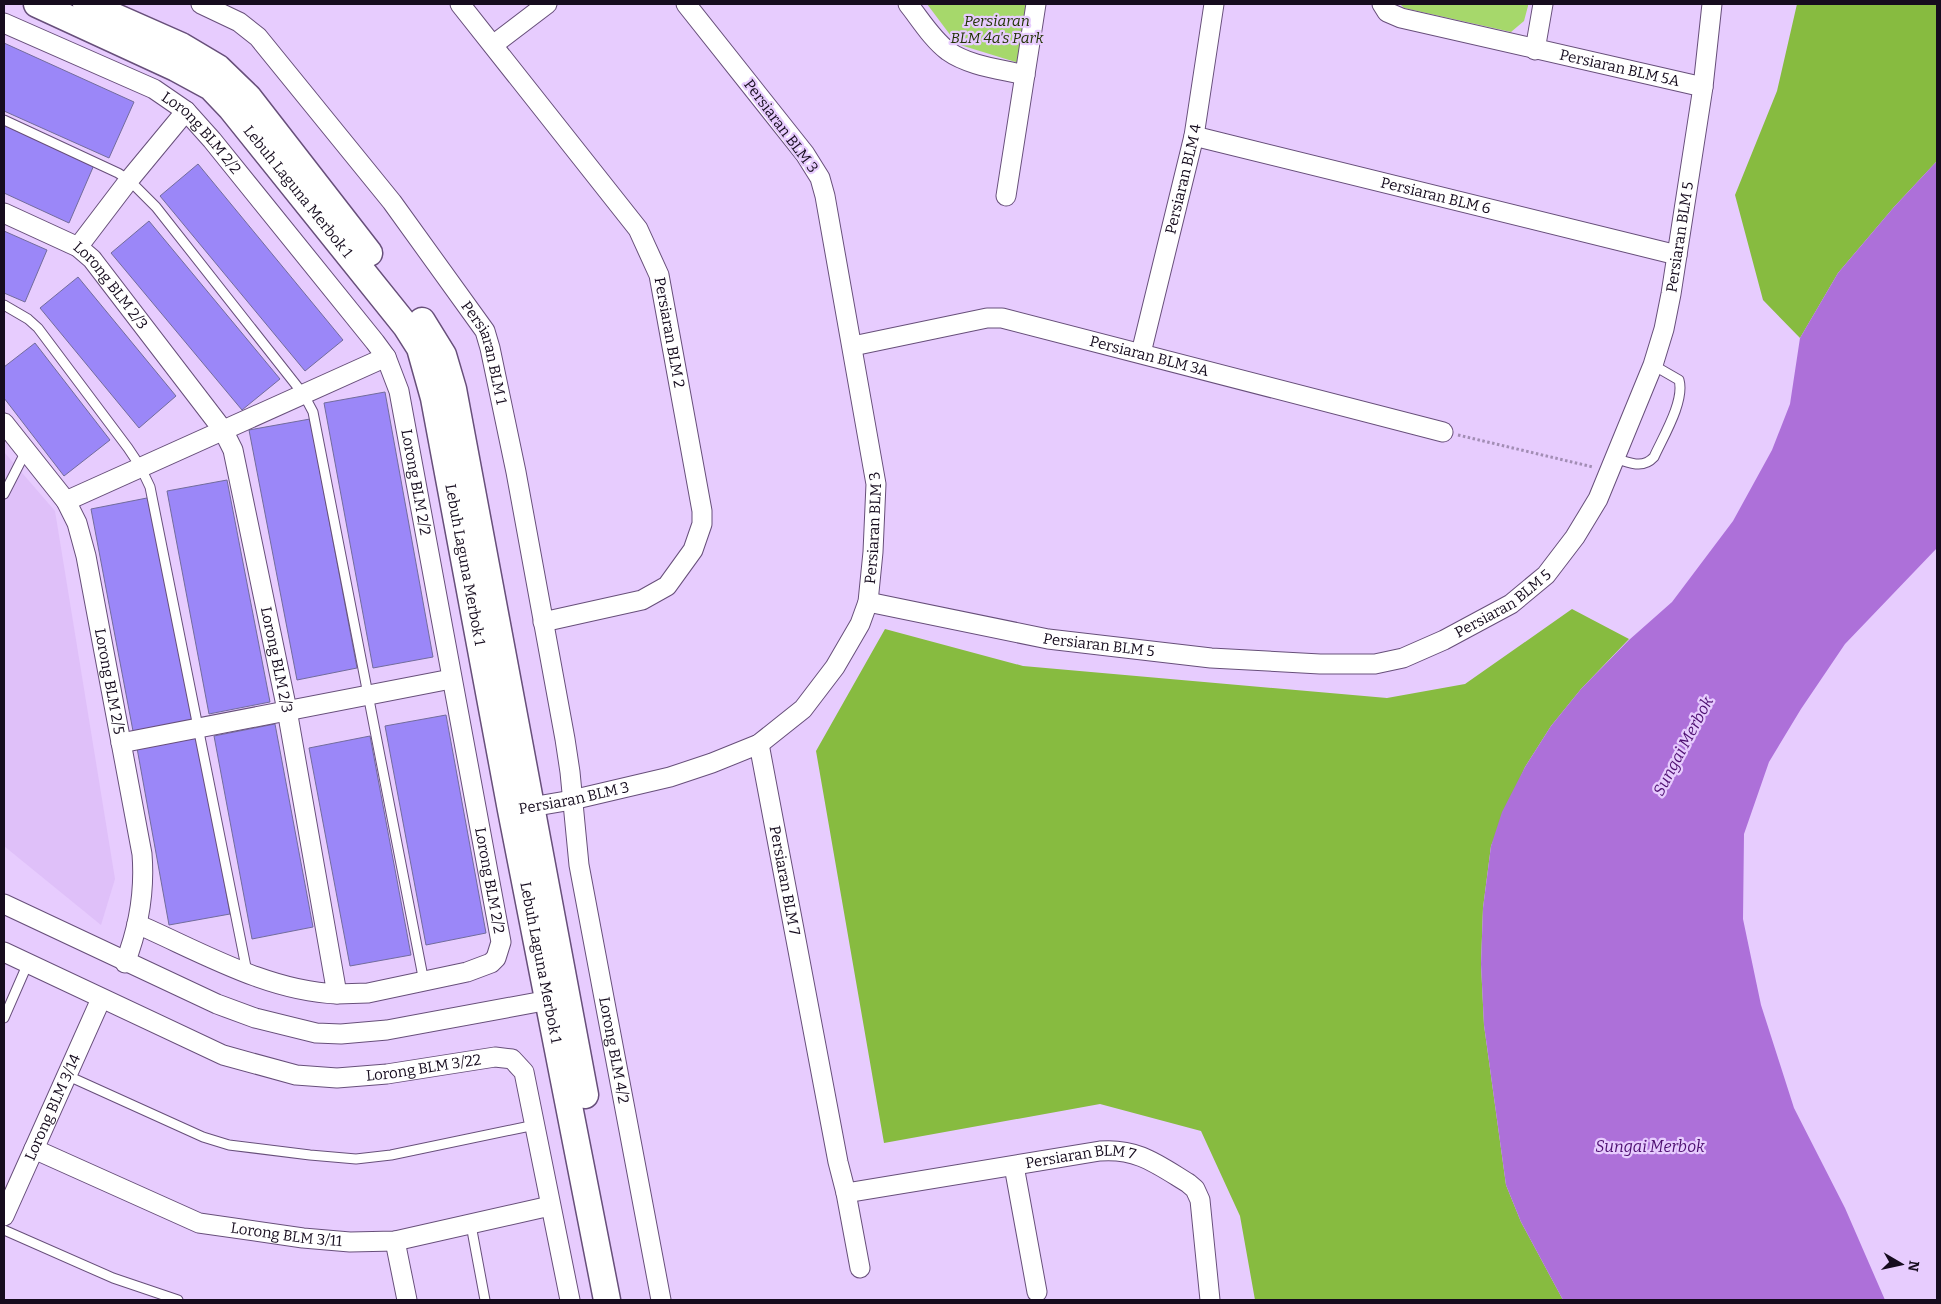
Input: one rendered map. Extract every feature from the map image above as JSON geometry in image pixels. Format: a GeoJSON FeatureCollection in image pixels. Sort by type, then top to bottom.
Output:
{"type":"FeatureCollection","features":[{"type":"Feature","properties":{"kind":"street","name":"Lebuh Laguna Merbok 1"},"geometry":{"type":"LineString","coordinates":[[37,4],[176,68],[211,87],[231,108],[306,204],[369,278],[406,326],[420,348],[434,398],[521,809],[557,998],[607,1300]]}},
{"type":"Feature","properties":{"kind":"street","name":"Lebuh Laguna Merbok 1"},"geometry":{"type":"LineString","coordinates":[[86,4],[200,55],[233,81],[278,135],[431,332],[443,355],[453,388],[521,809]]}},
{"type":"Feature","properties":{"kind":"street","name":"Persiaran BLM 2"},"geometry":{"type":"LineString","coordinates":[[460,4],[638,229],[655,261],[660,275],[702,511],[702,524],[693,550],[667,586],[642,600],[543,622]]}},
{"type":"Feature","properties":{"kind":"street"},"geometry":{"type":"LineString","coordinates":[[493,45],[547,4]]}},
{"type":"Feature","properties":{"kind":"street","name":"Persiaran BLM 3"},"geometry":{"type":"LineString","coordinates":[[521,809],[572,800],[670,777],[759,744],[791,721],[814,695],[847,648],[860,624],[868,602],[874,544],[876,484],[853,346],[820,178],[805,154],[686,4]]}},
{"type":"Feature","properties":{"kind":"street"},"geometry":{"type":"LineString","coordinates":[[908,4],[936,40],[949,51],[969,61],[1025,75]]}},
{"type":"Feature","properties":{"kind":"street"},"geometry":{"type":"LineString","coordinates":[[1006,196],[1036,4]]}},
{"type":"Feature","properties":{"kind":"street","name":"Persiaran BLM 4"},"geometry":{"type":"LineString","coordinates":[[1141,353],[1194,136],[1214,4]]}},
{"type":"Feature","properties":{"kind":"street","name":"Persiaran BLM 5A"},"geometry":{"type":"LineString","coordinates":[[1382,4],[1387,12],[1401,18],[1703,87]]}},
{"type":"Feature","properties":{"kind":"street"},"geometry":{"type":"LineString","coordinates":[[1535,50],[1543,4]]}},
{"type":"Feature","properties":{"kind":"street","name":"Persiaran BLM 5"},"geometry":{"type":"LineString","coordinates":[[868,602],[1048,639],[1135,650],[1254,661],[1375,664],[1403,658],[1428,648],[1497,612],[1526,592],[1546,575],[1576,538],[1598,499],[1653,365],[1664,329],[1677,255],[1703,87],[1712,4]]}},
{"type":"Feature","properties":{"kind":"street","name":"Persiaran BLM 1"},"geometry":{"type":"LineString","coordinates":[[212,6],[248,28],[258,37],[392,202],[484,331],[490,348],[516,472],[570,772],[572,800]]}},
{"type":"Feature","properties":{"kind":"street","name":"Lorong BLM 2/2"},"geometry":{"type":"LineString","coordinates":[[4,23],[154,89],[186,111],[212,140],[386,357],[400,391],[451,679],[501,942],[496,958],[491,964],[424,982],[368,993],[337,994]]}},
{"type":"Feature","properties":{"kind":"street"},"geometry":{"type":"LineString","coordinates":[[78,247],[129,180],[186,111]]}},
{"type":"Feature","properties":{"kind":"street","name":"Persiaran BLM 6"},"geometry":{"type":"LineString","coordinates":[[1194,136],[1677,255]]}},
{"type":"Feature","properties":{"kind":"street","name":"Lorong BLM 2/3"},"geometry":{"type":"LineString","coordinates":[[4,213],[78,247],[104,274],[223,430],[233,450],[287,710],[337,994]]}},
{"type":"Feature","properties":{"kind":"street","name":"Persiaran BLM 3A"},"geometry":{"type":"LineString","coordinates":[[853,346],[978,320],[1002,318],[1443,432]]}},
{"type":"Feature","properties":{"kind":"street"},"geometry":{"type":"LineString","coordinates":[[66,502],[140,466],[304,395],[386,357]]}},
{"type":"Feature","properties":{"kind":"street","name":"Lorong BLM 2/5"},"geometry":{"type":"LineString","coordinates":[[4,423],[66,502],[77,523],[86,556],[142,854],[143,884],[137,924],[125,963]]}},
{"type":"Feature","properties":{"kind":"street"},"geometry":{"type":"LineString","coordinates":[[121,743],[451,679]]}},
{"type":"Feature","properties":{"kind":"street","name":"Persiaran BLM 7"},"geometry":{"type":"LineString","coordinates":[[759,744],[860,1268]]}},
{"type":"Feature","properties":{"kind":"street","name":"Lorong BLM 4/2"},"geometry":{"type":"LineString","coordinates":[[572,800],[579,865],[661,1300]]}},
{"type":"Feature","properties":{"kind":"street"},"geometry":{"type":"LineString","coordinates":[[4,904],[125,963],[216,1004],[255,1018],[316,1033],[341,1034],[387,1030],[557,998]]}},
{"type":"Feature","properties":{"kind":"street"},"geometry":{"type":"LineString","coordinates":[[137,924],[247,972],[290,987],[319,993],[337,994]]}},
{"type":"Feature","properties":{"kind":"street","name":"Lorong BLM 3/22"},"geometry":{"type":"LineString","coordinates":[[4,952],[223,1055],[296,1075],[336,1078],[372,1075],[506,1057],[518,1064],[524,1072],[570,1300]]}},
{"type":"Feature","properties":{"kind":"street","name":"Lebuh Laguna Merbok 1"},"geometry":{"type":"LineString","coordinates":[[557,998],[624,1300]]}},
{"type":"Feature","properties":{"kind":"street","name":"Lorong BLM 3/14"},"geometry":{"type":"LineString","coordinates":[[4,1216],[101,999]]}},
{"type":"Feature","properties":{"kind":"street","name":"Lorong BLM 3/11"},"geometry":{"type":"LineString","coordinates":[[34,1148],[198,1223],[304,1238],[350,1242],[395,1241],[550,1206]]}},
{"type":"Feature","properties":{"kind":"street","name":"Persiaran BLM 7"},"geometry":{"type":"LineString","coordinates":[[846,1193],[1100,1151],[1123,1150],[1147,1158],[1188,1182],[1195,1189],[1200,1200],[1210,1300]]}},
{"type":"Feature","properties":{"kind":"street"},"geometry":{"type":"LineString","coordinates":[[1014,1166],[1037,1292]]}},
{"type":"Feature","properties":{"kind":"street"},"geometry":{"type":"LineString","coordinates":[[395,1241],[407,1300]]}},
{"type":"Feature","properties":{"kind":"lane"},"geometry":{"type":"LineString","coordinates":[[4,120],[129,180],[156,207],[304,395],[315,420],[424,982]]}},
{"type":"Feature","properties":{"kind":"lane"},"geometry":{"type":"LineString","coordinates":[[4,305],[28,319],[38,328],[140,466],[150,487],[200,727],[247,972]]}},
{"type":"Feature","properties":{"kind":"lane"},"geometry":{"type":"LineString","coordinates":[[1612,464],[1647,464],[1654,457],[1677,406],[1681,388],[1679,380],[1653,365]]}},
{"type":"Feature","properties":{"kind":"lane"},"geometry":{"type":"LineString","coordinates":[[4,494],[26,451]]}},
{"type":"Feature","properties":{"kind":"lane"},"geometry":{"type":"LineString","coordinates":[[4,1018],[28,963]]}},
{"type":"Feature","properties":{"kind":"lane"},"geometry":{"type":"LineString","coordinates":[[66,1075],[203,1137],[229,1145],[310,1155],[356,1159],[535,1126]]}},
{"type":"Feature","properties":{"kind":"lane"},"geometry":{"type":"LineString","coordinates":[[471,1225],[485,1300]]}},
{"type":"Feature","properties":{"kind":"lane"},"geometry":{"type":"LineString","coordinates":[[4,1230],[113,1278],[178,1300]]}},
{"type":"Feature","properties":{"kind":"path"},"geometry":{"type":"LineString","coordinates":[[1443,432],[1612,464]]}},
{"type":"Feature","properties":{"kind":"shaded area"},"geometry":{"type":"Polygon","coordinates":[[[4,452],[55,511],[115,879],[101,925],[4,846],[4,452]]]}},
{"type":"Feature","properties":{"kind":"green space","name":"Persiaran BLM 4a's Park"},"geometry":{"type":"Polygon","coordinates":[[[927,4],[1026,4],[1019,63],[957,44],[927,4]]]}},
{"type":"Feature","properties":{"kind":"green space"},"geometry":{"type":"Polygon","coordinates":[[[1400,4],[1528,4],[1528,6],[1524,21],[1511,32],[1404,8],[1400,4]]]}},
{"type":"Feature","properties":{"kind":"green space"},"geometry":{"type":"Polygon","coordinates":[[[1797,4],[1937,4],[1937,161],[1894,207],[1838,273],[1800,338],[1763,300],[1735,195],[1777,91],[1797,4]]]}},
{"type":"Feature","properties":{"kind":"green space"},"geometry":{"type":"Polygon","coordinates":[[[1572,609],[1629,639],[1581,689],[1551,726],[1525,767],[1491,846],[1483,908],[1481,964],[1484,1025],[1506,1185],[1521,1222],[1563,1300],[1255,1300],[1240,1216],[1201,1131],[1100,1104],[884,1143],[816,751],[885,629],[1023,666],[1387,698],[1465,684],[1572,609]]]}},
{"type":"Feature","properties":{"kind":"water","name":"Sungai Merbok"},"geometry":{"type":"Polygon","coordinates":[[[1937,161],[1937,548],[1845,644],[1801,709],[1769,762],[1744,834],[1743,919],[1761,1005],[1794,1108],[1845,1208],[1885,1300],[1563,1300],[1521,1222],[1506,1185],[1484,1025],[1481,964],[1483,908],[1491,846],[1502,812],[1525,767],[1551,726],[1581,689],[1629,640],[1672,602],[1733,521],[1772,450],[1790,404],[1800,338],[1838,273],[1894,207],[1937,161]]]}},
{"type":"Feature","properties":{"kind":"building"},"geometry":{"type":"Polygon","coordinates":[[[4,43],[134,102],[109,158],[4,111],[4,43]]]}},
{"type":"Feature","properties":{"kind":"building"},"geometry":{"type":"Polygon","coordinates":[[[4,124],[94,165],[69,223],[4,193],[4,124]]]}},
{"type":"Feature","properties":{"kind":"building"},"geometry":{"type":"Polygon","coordinates":[[[198,164],[343,340],[305,371],[160,196],[198,164]]]}},
{"type":"Feature","properties":{"kind":"building"},"geometry":{"type":"Polygon","coordinates":[[[149,221],[280,379],[242,410],[111,253],[149,221]]]}},
{"type":"Feature","properties":{"kind":"building"},"geometry":{"type":"Polygon","coordinates":[[[4,231],[47,250],[25,302],[4,293],[4,231]]]}},
{"type":"Feature","properties":{"kind":"building"},"geometry":{"type":"Polygon","coordinates":[[[78,277],[176,396],[139,428],[40,308],[78,277]]]}},
{"type":"Feature","properties":{"kind":"building"},"geometry":{"type":"Polygon","coordinates":[[[35,343],[110,440],[64,476],[4,398],[4,367],[35,343]]]}},
{"type":"Feature","properties":{"kind":"building"},"geometry":{"type":"Polygon","coordinates":[[[385,392],[433,657],[373,668],[324,403],[385,392]]]}},
{"type":"Feature","properties":{"kind":"building"},"geometry":{"type":"Polygon","coordinates":[[[310,419],[357,668],[297,680],[249,430],[310,419]]]}},
{"type":"Feature","properties":{"kind":"building"},"geometry":{"type":"Polygon","coordinates":[[[227,480],[270,702],[209,714],[167,491],[227,480]]]}},
{"type":"Feature","properties":{"kind":"building"},"geometry":{"type":"Polygon","coordinates":[[[152,497],[194,720],[133,731],[91,509],[152,497]]]}},
{"type":"Feature","properties":{"kind":"building"},"geometry":{"type":"Polygon","coordinates":[[[446,715],[486,933],[426,945],[385,726],[446,715]]]}},
{"type":"Feature","properties":{"kind":"building"},"geometry":{"type":"Polygon","coordinates":[[[275,724],[313,927],[252,939],[214,736],[275,724]]]}},
{"type":"Feature","properties":{"kind":"building"},"geometry":{"type":"Polygon","coordinates":[[[198,736],[230,914],[169,925],[137,748],[198,736]]]}},
{"type":"Feature","properties":{"kind":"building"},"geometry":{"type":"Polygon","coordinates":[[[370,736],[411,955],[350,966],[309,748],[370,736]]]}}]}
